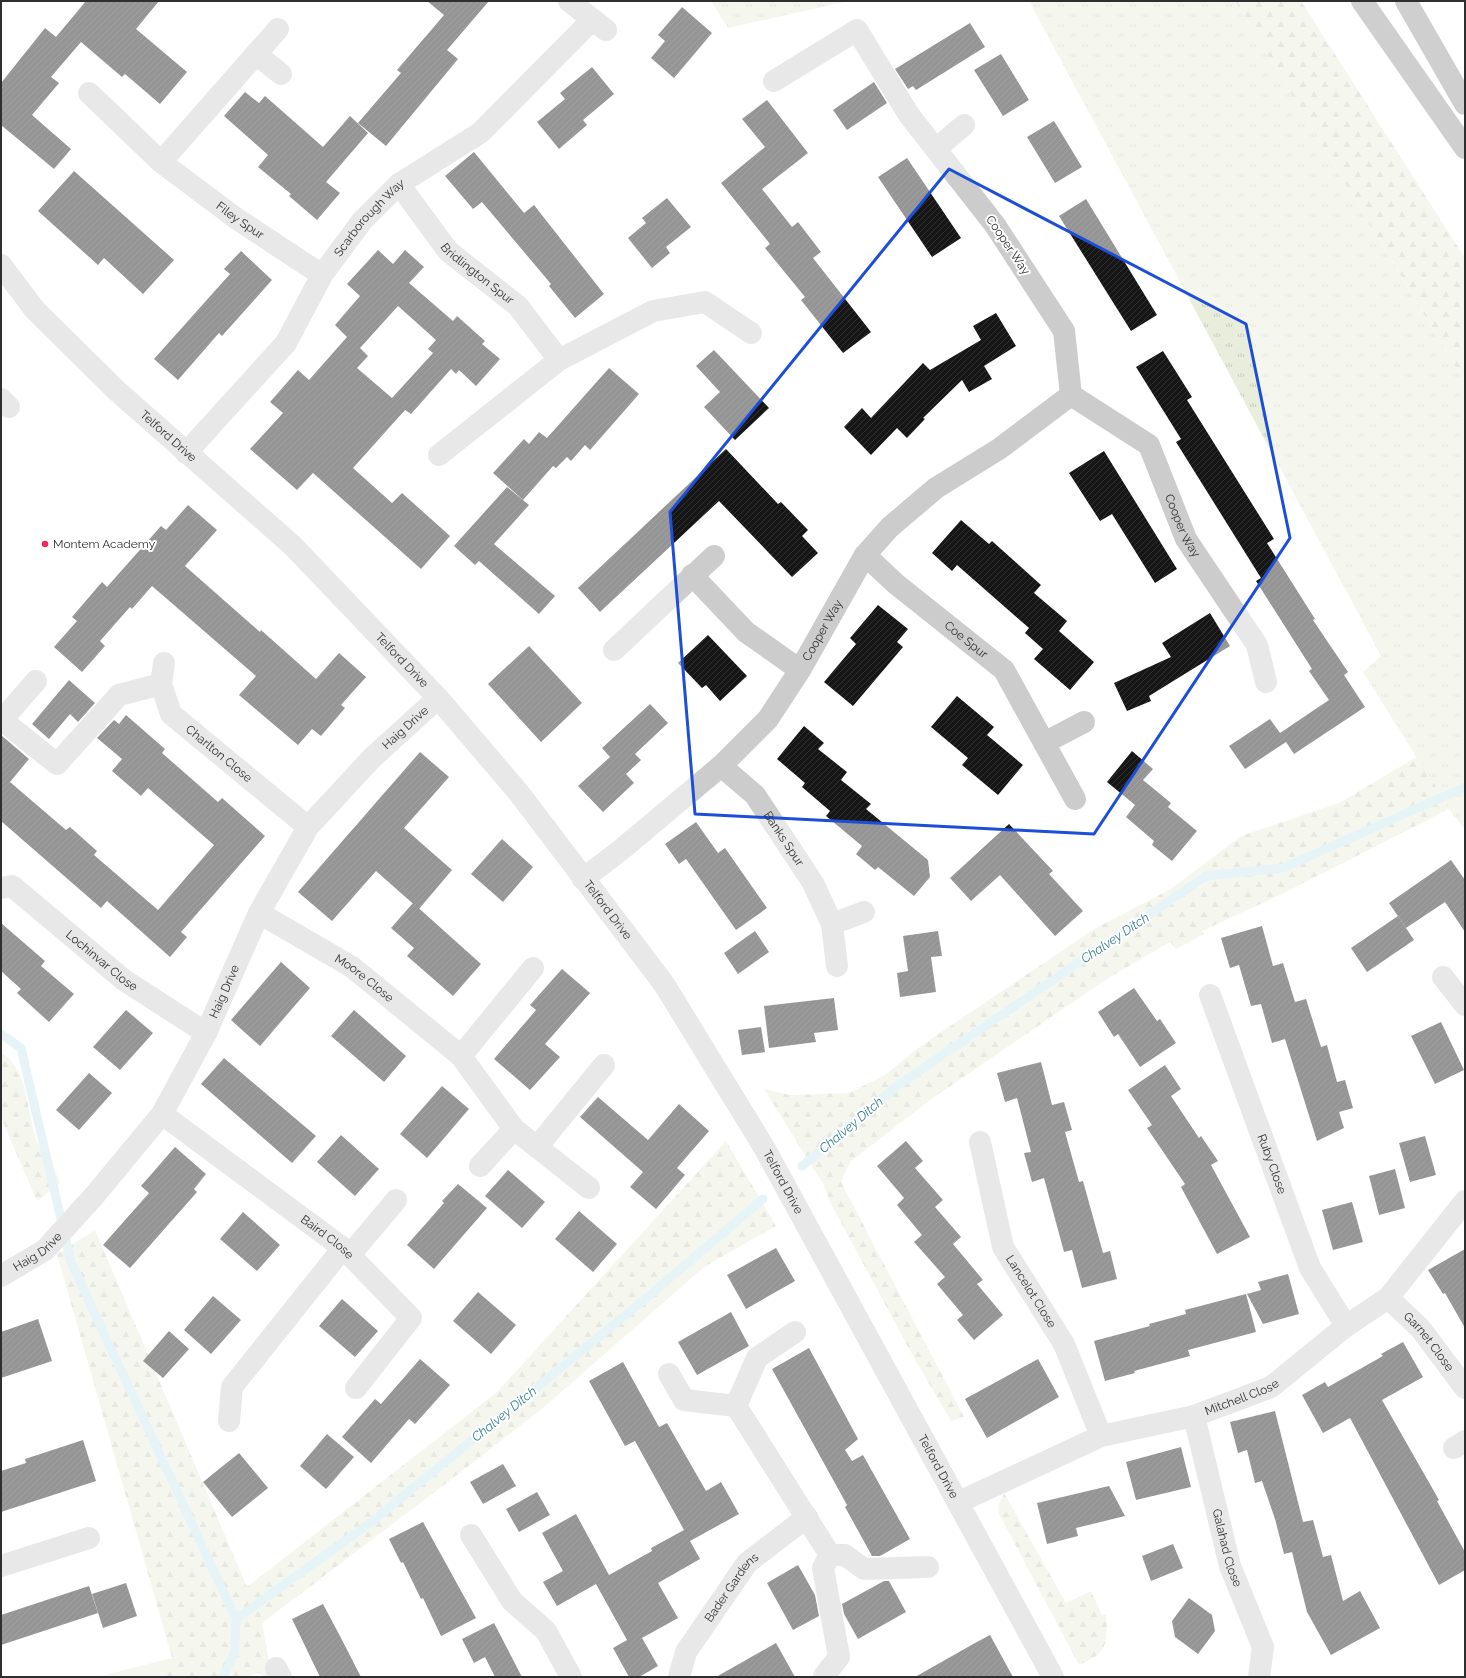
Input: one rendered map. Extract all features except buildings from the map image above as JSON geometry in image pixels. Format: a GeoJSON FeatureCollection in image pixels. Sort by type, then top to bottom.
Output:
{"type":"FeatureCollection","features":[{"type":"Feature","properties":{"kind":"highway"},"geometry":{"type":"LineString","coordinates":[[1362,1],[1465,148]]}},
{"type":"Feature","properties":{"kind":"highway"},"geometry":{"type":"LineString","coordinates":[[1406,1],[1465,104]]}},
{"type":"Feature","properties":{"kind":"street","name":"Scarborough Way"},"geometry":{"type":"LineString","coordinates":[[186,452],[286,343],[322,275],[362,221],[399,184],[480,133],[599,25],[569,1]]}},
{"type":"Feature","properties":{"kind":"street"},"geometry":{"type":"LineString","coordinates":[[161,162],[278,29]]}},
{"type":"Feature","properties":{"kind":"street","name":"Cooper Way"},"geometry":{"type":"LineString","coordinates":[[774,81],[857,30],[909,115],[995,225],[1064,330],[1071,396]]}},
{"type":"Feature","properties":{"kind":"street"},"geometry":{"type":"LineString","coordinates":[[256,54],[280,74]]}},
{"type":"Feature","properties":{"kind":"street","name":"Filey Spur"},"geometry":{"type":"LineString","coordinates":[[89,94],[161,162],[237,219],[322,275]]}},
{"type":"Feature","properties":{"kind":"street"},"geometry":{"type":"LineString","coordinates":[[936,149],[964,125]]}},
{"type":"Feature","properties":{"kind":"street","name":"Bridlington Spur"},"geometry":{"type":"LineString","coordinates":[[399,184],[448,251],[518,306],[558,360]]}},
{"type":"Feature","properties":{"kind":"street","name":"Telford Drive"},"geometry":{"type":"LineString","coordinates":[[1,265],[35,310],[116,390],[293,546],[438,698],[519,793],[664,984],[765,1149],[959,1502],[1053,1677]]}},
{"type":"Feature","properties":{"kind":"street"},"geometry":{"type":"LineString","coordinates":[[439,455],[558,360],[653,311],[705,302],[751,333]]}},
{"type":"Feature","properties":{"kind":"street","name":"Cooper Way"},"geometry":{"type":"LineString","coordinates":[[583,879],[622,849],[721,766],[768,719],[800,670],[865,555],[890,528],[936,488],[999,450],[1071,396]]}},
{"type":"Feature","properties":{"kind":"street","name":"Cooper Way"},"geometry":{"type":"LineString","coordinates":[[1071,396],[1149,445],[1186,539],[1257,645],[1266,682]]}},
{"type":"Feature","properties":{"kind":"street","name":"Coe Spur"},"geometry":{"type":"LineString","coordinates":[[865,555],[896,584],[1004,670],[1075,799]]}},
{"type":"Feature","properties":{"kind":"street"},"geometry":{"type":"LineString","coordinates":[[614,650],[692,575],[714,556]]}},
{"type":"Feature","properties":{"kind":"street"},"geometry":{"type":"LineString","coordinates":[[692,575],[746,632],[800,670]]}},
{"type":"Feature","properties":{"kind":"street","name":"Charlton Close"},"geometry":{"type":"LineString","coordinates":[[2,721],[57,764],[119,695],[162,674],[171,714],[308,827]]}},
{"type":"Feature","properties":{"kind":"street"},"geometry":{"type":"LineString","coordinates":[[2,721],[36,681]]}},
{"type":"Feature","properties":{"kind":"street","name":"Haig Drive"},"geometry":{"type":"LineString","coordinates":[[1,1276],[45,1250],[94,1196],[162,1114],[206,1032],[259,914],[308,827],[372,758],[438,698]]}},
{"type":"Feature","properties":{"kind":"street"},"geometry":{"type":"LineString","coordinates":[[1044,743],[1084,722]]}},
{"type":"Feature","properties":{"kind":"street","name":"Banks Spur"},"geometry":{"type":"LineString","coordinates":[[721,766],[755,795],[813,882],[832,924],[837,966]]}},
{"type":"Feature","properties":{"kind":"street","name":"Lochinvar Close"},"geometry":{"type":"LineString","coordinates":[[1,888],[12,886],[124,980],[206,1032]]}},
{"type":"Feature","properties":{"kind":"street"},"geometry":{"type":"LineString","coordinates":[[832,924],[864,912]]}},
{"type":"Feature","properties":{"kind":"street","name":"Moore Close"},"geometry":{"type":"LineString","coordinates":[[259,914],[352,967],[461,1056],[514,1129],[589,1188]]}},
{"type":"Feature","properties":{"kind":"street"},"geometry":{"type":"LineString","coordinates":[[461,1056],[533,968]]}},
{"type":"Feature","properties":{"kind":"street"},"geometry":{"type":"LineString","coordinates":[[1443,977],[1465,1005]]}},
{"type":"Feature","properties":{"kind":"street","name":"Ruby Close"},"geometry":{"type":"LineString","coordinates":[[1210,995],[1310,1268],[1346,1326]]}},
{"type":"Feature","properties":{"kind":"street"},"geometry":{"type":"LineString","coordinates":[[537,1147],[604,1065]]}},
{"type":"Feature","properties":{"kind":"street","name":"Baird Close"},"geometry":{"type":"LineString","coordinates":[[162,1114],[347,1252],[411,1318],[356,1388]]}},
{"type":"Feature","properties":{"kind":"street"},"geometry":{"type":"LineString","coordinates":[[480,1166],[514,1129]]}},
{"type":"Feature","properties":{"kind":"street","name":"Lancelot Close"},"geometry":{"type":"LineString","coordinates":[[980,1142],[1003,1247],[1064,1344],[1101,1436]]}},
{"type":"Feature","properties":{"kind":"street"},"geometry":{"type":"LineString","coordinates":[[229,1421],[232,1387],[347,1252],[396,1200]]}},
{"type":"Feature","properties":{"kind":"street","name":"Mitchell Close"},"geometry":{"type":"LineString","coordinates":[[959,1502],[1101,1436],[1194,1416],[1271,1387],[1346,1326],[1388,1298],[1465,1201]]}},
{"type":"Feature","properties":{"kind":"street","name":"Garnet Close"},"geometry":{"type":"LineString","coordinates":[[1388,1298],[1420,1328],[1465,1388]]}},
{"type":"Feature","properties":{"kind":"street"},"geometry":{"type":"LineString","coordinates":[[736,1406],[757,1358],[795,1332]]}},
{"type":"Feature","properties":{"kind":"street"},"geometry":{"type":"LineString","coordinates":[[669,1374],[684,1400],[736,1406]]}},
{"type":"Feature","properties":{"kind":"street"},"geometry":{"type":"LineString","coordinates":[[736,1406],[830,1555]]}},
{"type":"Feature","properties":{"kind":"street","name":"Galahad Close"},"geometry":{"type":"LineString","coordinates":[[1194,1416],[1230,1566],[1263,1646],[1259,1677]]}},
{"type":"Feature","properties":{"kind":"street","name":"Bader Gardens"},"geometry":{"type":"LineString","coordinates":[[679,1677],[686,1652],[747,1563],[807,1517]]}},
{"type":"Feature","properties":{"kind":"street"},"geometry":{"type":"LineString","coordinates":[[471,1535],[512,1601],[546,1631],[571,1677]]}},
{"type":"Feature","properties":{"kind":"street"},"geometry":{"type":"LineString","coordinates":[[1,1566],[89,1538]]}},
{"type":"Feature","properties":{"kind":"street"},"geometry":{"type":"LineString","coordinates":[[830,1555],[845,1555],[864,1568],[928,1567]]}},
{"type":"Feature","properties":{"kind":"street"},"geometry":{"type":"LineString","coordinates":[[824,1676],[838,1657],[823,1568],[830,1555]]}},
{"type":"Feature","properties":{"kind":"highlighted area"},"geometry":{"type":"Polygon","coordinates":[[[949,169],[1246,324],[1290,538],[1094,834],[695,814],[670,512],[949,169]]]}},
{"type":"Feature","properties":{"kind":"green space"},"geometry":{"type":"Polygon","coordinates":[[[711,1],[849,1],[728,28],[711,1]]]}},
{"type":"Feature","properties":{"kind":"green space"},"geometry":{"type":"Polygon","coordinates":[[[1029,1],[1235,1],[1465,382],[1465,830],[1449,809],[1363,672],[1381,656],[1029,1]]]}},
{"type":"Feature","properties":{"kind":"green space"},"geometry":{"type":"Polygon","coordinates":[[[1235,1],[1301,1],[1465,258],[1465,382],[1235,1]]]}},
{"type":"Feature","properties":{"kind":"green space"},"geometry":{"type":"Polygon","coordinates":[[[1418,756],[1449,809],[1280,895],[1202,931],[1204,934],[1176,949],[1170,942],[1110,977],[930,1100],[850,1162],[841,1182],[964,1417],[951,1421],[914,1358],[831,1204],[823,1184],[764,1089],[790,1095],[849,1093],[885,1075],[918,1048],[1094,929],[1171,889],[1241,836],[1341,802],[1418,756]]]}},
{"type":"Feature","properties":{"kind":"green space"},"geometry":{"type":"Polygon","coordinates":[[[1,1053],[11,1060],[18,1071],[23,1083],[32,1124],[40,1148],[60,1183],[37,1201],[1,1118],[1,1053]]]}},
{"type":"Feature","properties":{"kind":"green space"},"geometry":{"type":"Polygon","coordinates":[[[726,1141],[776,1226],[704,1267],[543,1408],[262,1623],[272,1677],[264,1677],[258,1673],[246,1677],[162,1677],[172,1658],[57,1254],[95,1230],[247,1587],[497,1392],[726,1141]]]}},
{"type":"Feature","properties":{"kind":"green space"},"geometry":{"type":"Polygon","coordinates":[[[1004,1493],[1066,1603],[1091,1591],[1102,1615],[1106,1614],[1107,1631],[1105,1642],[1100,1652],[1092,1659],[1079,1665],[999,1514],[998,1505],[1004,1493]]]}},
{"type":"Feature","properties":{"kind":"green space"},"geometry":{"type":"Polygon","coordinates":[[[172,1658],[162,1677],[97,1677],[172,1658]]]}},
{"type":"Feature","properties":{"kind":"waterway","name":"Chalvey Ditch"},"geometry":{"type":"LineString","coordinates":[[802,1166],[897,1086],[1206,876],[1283,868],[1465,787]]}},
{"type":"Feature","properties":{"kind":"waterway"},"geometry":{"type":"LineString","coordinates":[[1,1034],[21,1048],[71,1262],[236,1619],[235,1652],[223,1677]]}},
{"type":"Feature","properties":{"kind":"waterway","name":"Chalvey Ditch"},"geometry":{"type":"LineString","coordinates":[[236,1619],[370,1523],[650,1295],[763,1199]]}},
{"type":"Feature","properties":{"kind":"place","name":"Montem Academy"},"geometry":{"type":"Point","coordinates":[45,544]}}]}
